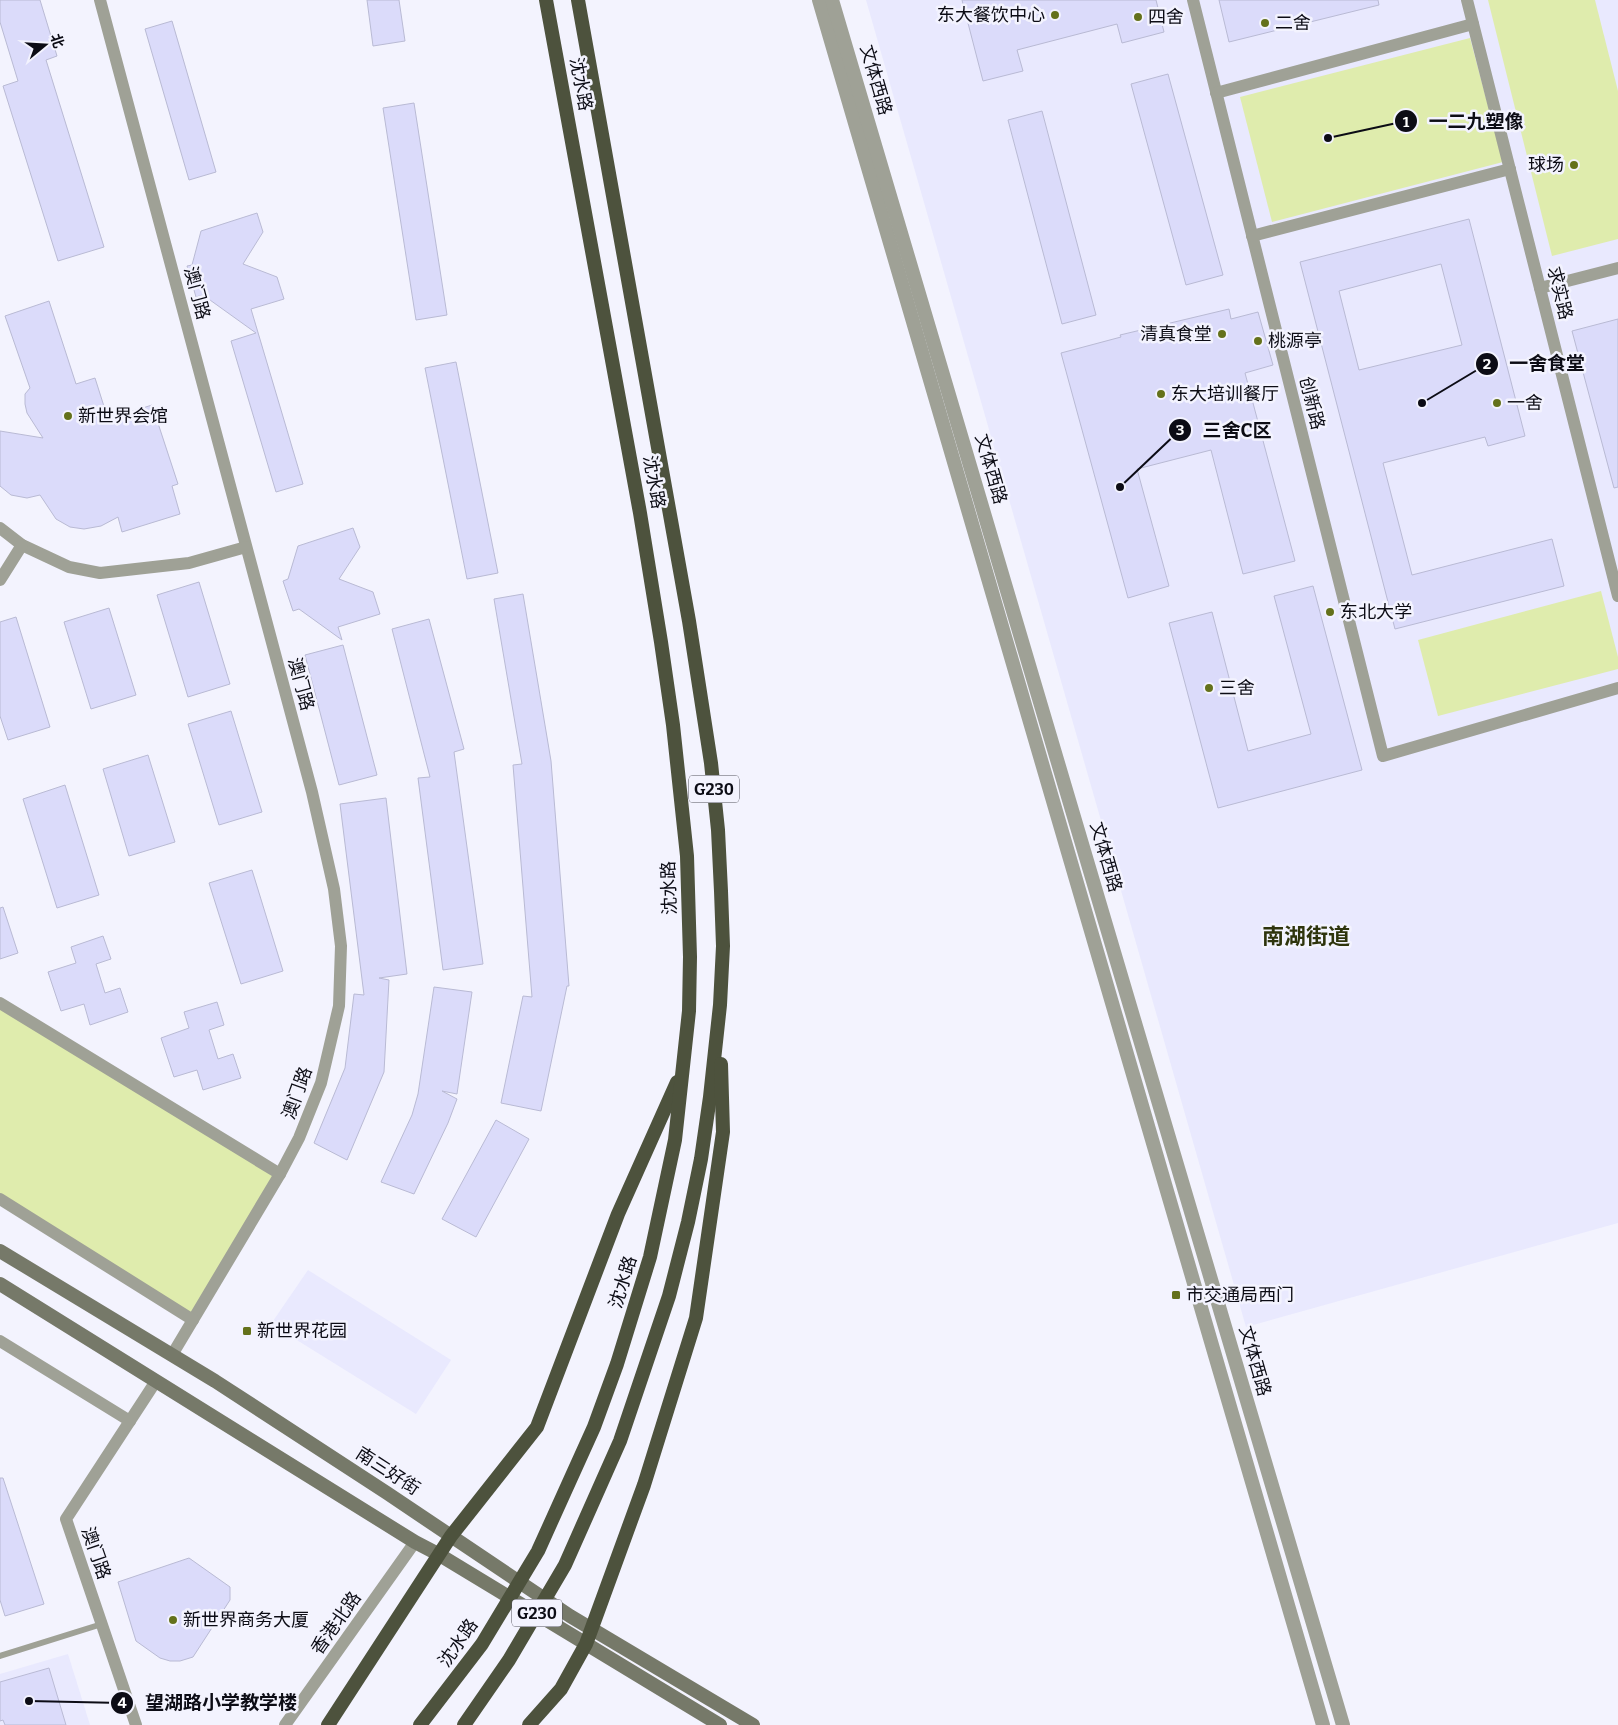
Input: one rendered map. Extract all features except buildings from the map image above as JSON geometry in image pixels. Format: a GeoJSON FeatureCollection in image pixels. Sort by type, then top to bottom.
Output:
{"type":"FeatureCollection","features":[{"type":"Feature","properties":{"kind":"highway","name":"沈水路"},"geometry":{"type":"LineString","coordinates":[[420,1725],[482,1644],[538,1551],[594,1427],[617,1364],[650,1257],[675,1140],[689,1011],[690,940],[687,856],[673,725],[640,513],[546,0]]}},
{"type":"Feature","properties":{"kind":"highway","name":"沈水路"},"geometry":{"type":"LineString","coordinates":[[464,1725],[509,1660],[565,1565],[620,1441],[669,1296],[688,1222],[701,1159],[720,1005],[723,946],[722,900],[718,830],[711,763],[689,621],[578,0]]}},
{"type":"Feature","properties":{"kind":"highway"},"geometry":{"type":"LineString","coordinates":[[529,1725],[561,1689],[586,1644],[644,1485],[696,1318],[722,1132],[720,1005]]}},
{"type":"Feature","properties":{"kind":"highway"},"geometry":{"type":"LineString","coordinates":[[328,1725],[438,1554],[537,1427],[618,1214],[683,1070]]}},
{"type":"Feature","properties":{"kind":"main road","name":"南三好街"},"geometry":{"type":"LineString","coordinates":[[0,1251],[223,1386],[591,1629],[753,1725]]}},
{"type":"Feature","properties":{"kind":"main road"},"geometry":{"type":"LineString","coordinates":[[0,1284],[415,1542],[438,1554],[720,1725]]}},
{"type":"Feature","properties":{"kind":"street","name":"澳门路"},"geometry":{"type":"LineString","coordinates":[[100,0],[312,792],[334,889],[341,946],[340,1006],[321,1083],[299,1138],[280,1174],[172,1355]]}},
{"type":"Feature","properties":{"kind":"street","name":"文体西路"},"geometry":{"type":"LineString","coordinates":[[819,0],[1323,1725]]}},
{"type":"Feature","properties":{"kind":"street","name":"文体西路"},"geometry":{"type":"LineString","coordinates":[[832,0],[1343,1725]]}},
{"type":"Feature","properties":{"kind":"street","name":"创新路"},"geometry":{"type":"LineString","coordinates":[[1193,0],[1383,756],[1618,688]]}},
{"type":"Feature","properties":{"kind":"street","name":"求实路"},"geometry":{"type":"LineString","coordinates":[[1467,0],[1618,596]]}},
{"type":"Feature","properties":{"kind":"street"},"geometry":{"type":"LineString","coordinates":[[1216,93],[1474,24]]}},
{"type":"Feature","properties":{"kind":"street"},"geometry":{"type":"LineString","coordinates":[[1252,236],[1510,169]]}},
{"type":"Feature","properties":{"kind":"street"},"geometry":{"type":"LineString","coordinates":[[1540,288],[1618,268]]}},
{"type":"Feature","properties":{"kind":"street"},"geometry":{"type":"LineString","coordinates":[[0,528],[22,545],[69,567],[100,573],[189,563],[246,547]]}},
{"type":"Feature","properties":{"kind":"street"},"geometry":{"type":"LineString","coordinates":[[0,580],[22,545]]}},
{"type":"Feature","properties":{"kind":"street"},"geometry":{"type":"LineString","coordinates":[[0,1003],[280,1174]]}},
{"type":"Feature","properties":{"kind":"street"},"geometry":{"type":"LineString","coordinates":[[0,1199],[193,1320]]}},
{"type":"Feature","properties":{"kind":"street"},"geometry":{"type":"LineString","coordinates":[[0,1341],[130,1421]]}},
{"type":"Feature","properties":{"kind":"street","name":"澳门路"},"geometry":{"type":"LineString","coordinates":[[136,1725],[66,1519],[156,1381]]}},
{"type":"Feature","properties":{"kind":"street","name":"香港北路"},"geometry":{"type":"LineString","coordinates":[[285,1725],[415,1542]]}},
{"type":"Feature","properties":{"kind":"lane"},"geometry":{"type":"LineString","coordinates":[[0,1656],[102,1624]]}},
{"type":"Feature","properties":{"kind":"shaded area","name":"东北大学"},"geometry":{"type":"Polygon","coordinates":[[[866,0],[1618,0],[1618,1223],[1246,1327],[866,0]]]}},
{"type":"Feature","properties":{"kind":"shaded area"},"geometry":{"type":"Polygon","coordinates":[[[308,1270],[451,1360],[416,1414],[271,1324],[308,1270]]]}},
{"type":"Feature","properties":{"kind":"shaded area"},"geometry":{"type":"Polygon","coordinates":[[[68,1654],[90,1725],[0,1725],[0,1674],[68,1654]]]}},
{"type":"Feature","properties":{"kind":"green space","name":"球场"},"geometry":{"type":"Polygon","coordinates":[[[1488,0],[1595,0],[1618,91],[1618,239],[1552,256],[1488,0]]]}},
{"type":"Feature","properties":{"kind":"green space"},"geometry":{"type":"Polygon","coordinates":[[[1470,38],[1503,162],[1272,222],[1240,97],[1470,38]]]}},
{"type":"Feature","properties":{"kind":"green space"},"geometry":{"type":"Polygon","coordinates":[[[1601,591],[1618,657],[1618,669],[1438,716],[1418,640],[1601,591]]]}},
{"type":"Feature","properties":{"kind":"green space"},"geometry":{"type":"Polygon","coordinates":[[[0,1003],[280,1174],[193,1320],[0,1199],[0,1003]]]}},
{"type":"Feature","properties":{"kind":"place","name":"东大餐饮中心"},"geometry":{"type":"Point","coordinates":[1055,15]}},
{"type":"Feature","properties":{"kind":"place","name":"四舍"},"geometry":{"type":"Point","coordinates":[1138,17]}},
{"type":"Feature","properties":{"kind":"place","name":"二舍"},"geometry":{"type":"Point","coordinates":[1265,23]}},
{"type":"Feature","properties":{"kind":"place","name":"一二九塑像"},"geometry":{"type":"Point","coordinates":[1328,138]}},
{"type":"Feature","properties":{"kind":"place","name":"球场"},"geometry":{"type":"Point","coordinates":[1574,165]}},
{"type":"Feature","properties":{"kind":"place","name":"清真食堂"},"geometry":{"type":"Point","coordinates":[1222,334]}},
{"type":"Feature","properties":{"kind":"place","name":"桃源亭"},"geometry":{"type":"Point","coordinates":[1258,341]}},
{"type":"Feature","properties":{"kind":"place","name":"东大培训餐厅"},"geometry":{"type":"Point","coordinates":[1161,394]}},
{"type":"Feature","properties":{"kind":"place","name":"一舍食堂"},"geometry":{"type":"Point","coordinates":[1422,403]}},
{"type":"Feature","properties":{"kind":"place","name":"一舍"},"geometry":{"type":"Point","coordinates":[1497,403]}},
{"type":"Feature","properties":{"kind":"place","name":"新世界会馆"},"geometry":{"type":"Point","coordinates":[68,416]}},
{"type":"Feature","properties":{"kind":"place","name":"三舍C区"},"geometry":{"type":"Point","coordinates":[1120,487]}},
{"type":"Feature","properties":{"kind":"place","name":"东北大学"},"geometry":{"type":"Point","coordinates":[1330,612]}},
{"type":"Feature","properties":{"kind":"place","name":"三舍"},"geometry":{"type":"Point","coordinates":[1209,688]}},
{"type":"Feature","properties":{"kind":"place","name":"市交通局西门"},"geometry":{"type":"Point","coordinates":[1176,1295]}},
{"type":"Feature","properties":{"kind":"place","name":"新世界花园"},"geometry":{"type":"Point","coordinates":[247,1331]}},
{"type":"Feature","properties":{"kind":"place","name":"新世界商务大厦"},"geometry":{"type":"Point","coordinates":[173,1620]}},
{"type":"Feature","properties":{"kind":"place","name":"望湖路小学教学楼"},"geometry":{"type":"Point","coordinates":[29,1701]}},
{"type":"Feature","properties":{"kind":"district","name":"南湖街道"},"geometry":{"type":"Point","coordinates":[1306,936]}}]}
